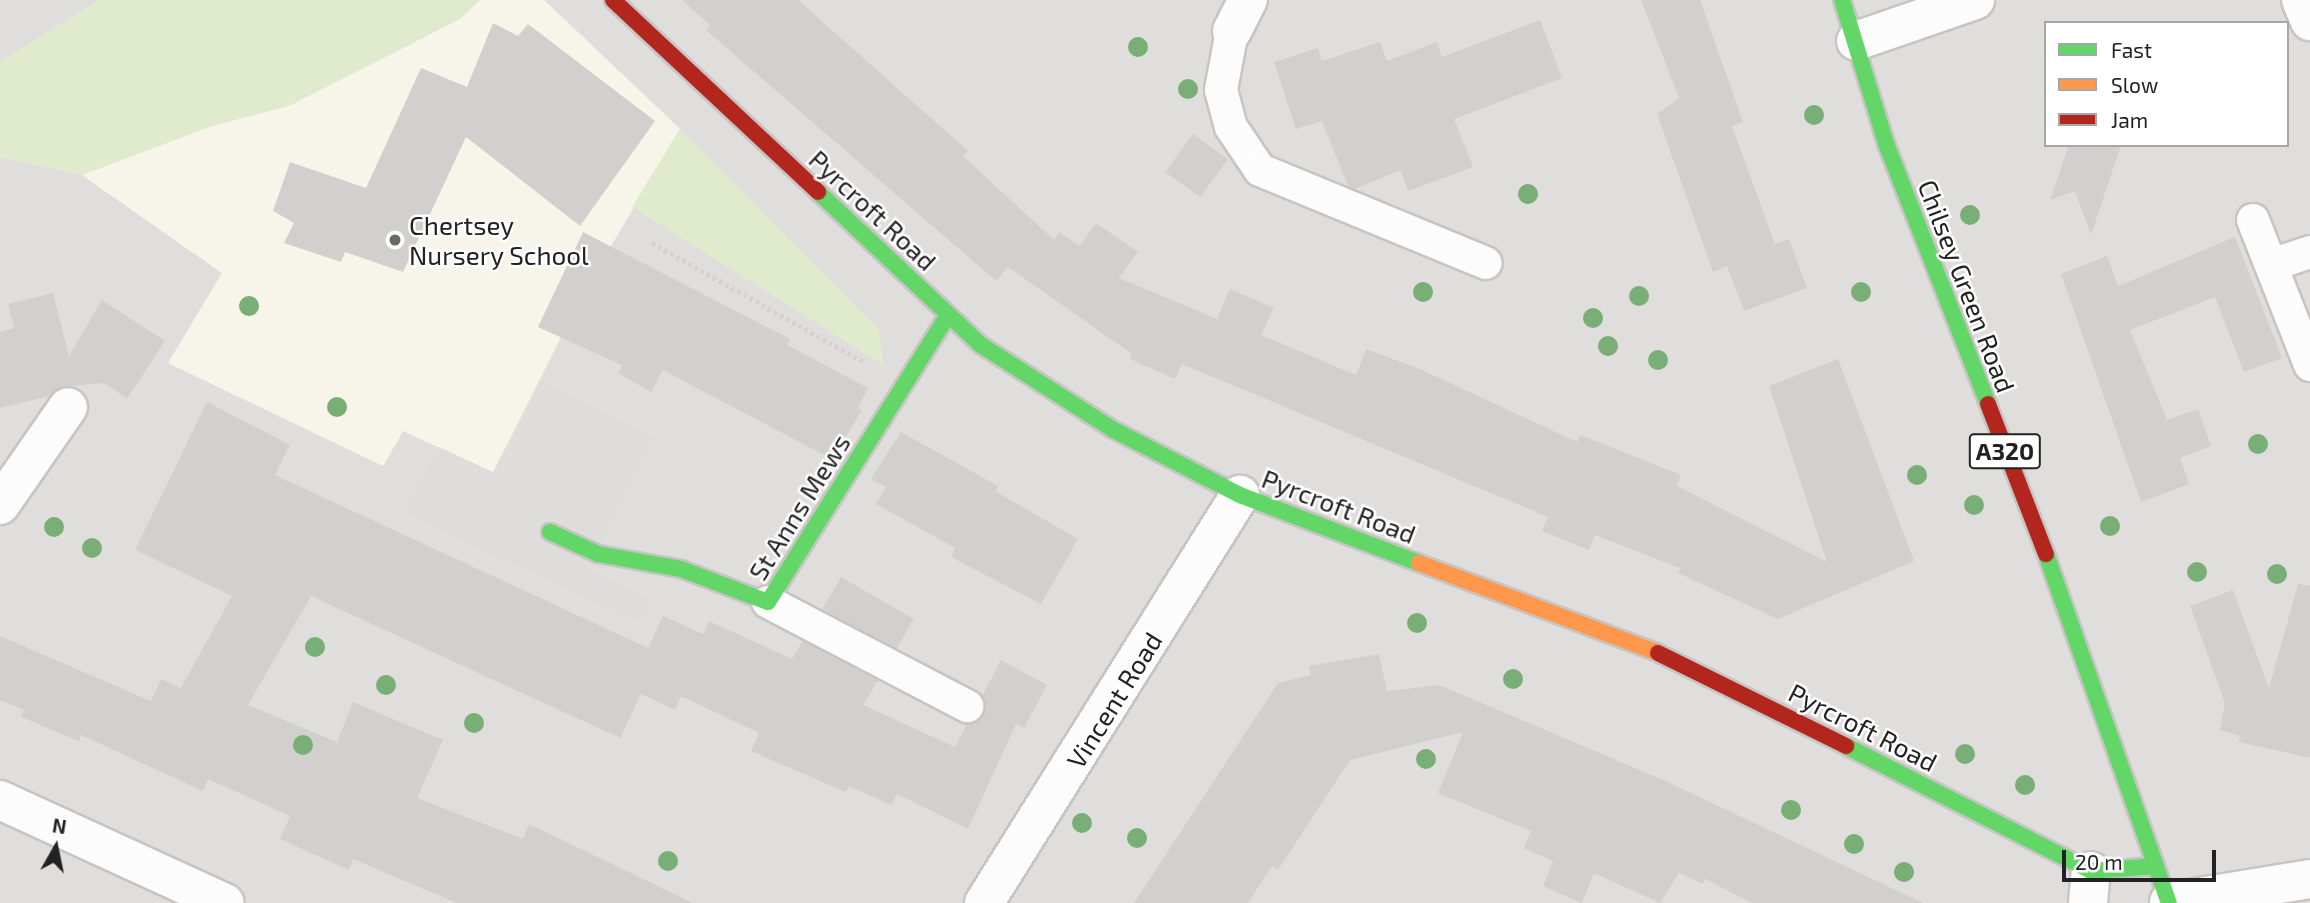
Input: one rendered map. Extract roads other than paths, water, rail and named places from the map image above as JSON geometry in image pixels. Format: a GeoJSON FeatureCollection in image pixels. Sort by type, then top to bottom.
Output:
{"type":"FeatureCollection","features":[{"type":"Feature","properties":{"kind":"street","name":"Pyrcroft Road"},"geometry":{"type":"LineString","coordinates":[[612,0],[981,345],[1114,430],[1240,495],[1688,665],[2089,887],[2156,866]]}},
{"type":"Feature","properties":{"kind":"street","name":"Chilsey Green Road"},"geometry":{"type":"LineString","coordinates":[[1842,0],[1887,146],[2066,604],[2169,903]]}},
{"type":"Feature","properties":{"kind":"street"},"geometry":{"type":"LineString","coordinates":[[1856,41],[1975,0]]}},
{"type":"Feature","properties":{"kind":"street"},"geometry":{"type":"LineString","coordinates":[[2301,0],[2310,21]]}},
{"type":"Feature","properties":{"kind":"street","name":"St Anns Mews"},"geometry":{"type":"LineString","coordinates":[[550,532],[598,554],[681,569],[768,602],[948,315]]}},
{"type":"Feature","properties":{"kind":"street"},"geometry":{"type":"LineString","coordinates":[[0,505],[68,407]]}},
{"type":"Feature","properties":{"kind":"street","name":"Vincent Road"},"geometry":{"type":"LineString","coordinates":[[984,903],[1240,495]]}},
{"type":"Feature","properties":{"kind":"street"},"geometry":{"type":"LineString","coordinates":[[0,800],[225,903]]}},
{"type":"Feature","properties":{"kind":"street"},"geometry":{"type":"LineString","coordinates":[[2169,903],[2310,879]]}},
{"type":"Feature","properties":{"kind":"lane"},"geometry":{"type":"LineString","coordinates":[[1240,15],[1221,90],[1231,127],[1260,170],[1486,263]]}},
{"type":"Feature","properties":{"kind":"lane"},"geometry":{"type":"LineString","coordinates":[[2253,220],[2310,365]]}},
{"type":"Feature","properties":{"kind":"lane"},"geometry":{"type":"LineString","coordinates":[[2271,265],[2310,252]]}},
{"type":"Feature","properties":{"kind":"lane"},"geometry":{"type":"LineString","coordinates":[[768,602],[967,706]]}},
{"type":"Feature","properties":{"kind":"place","name":"Chertsey Nursery School"},"geometry":{"type":"Point","coordinates":[395,240]}}]}
